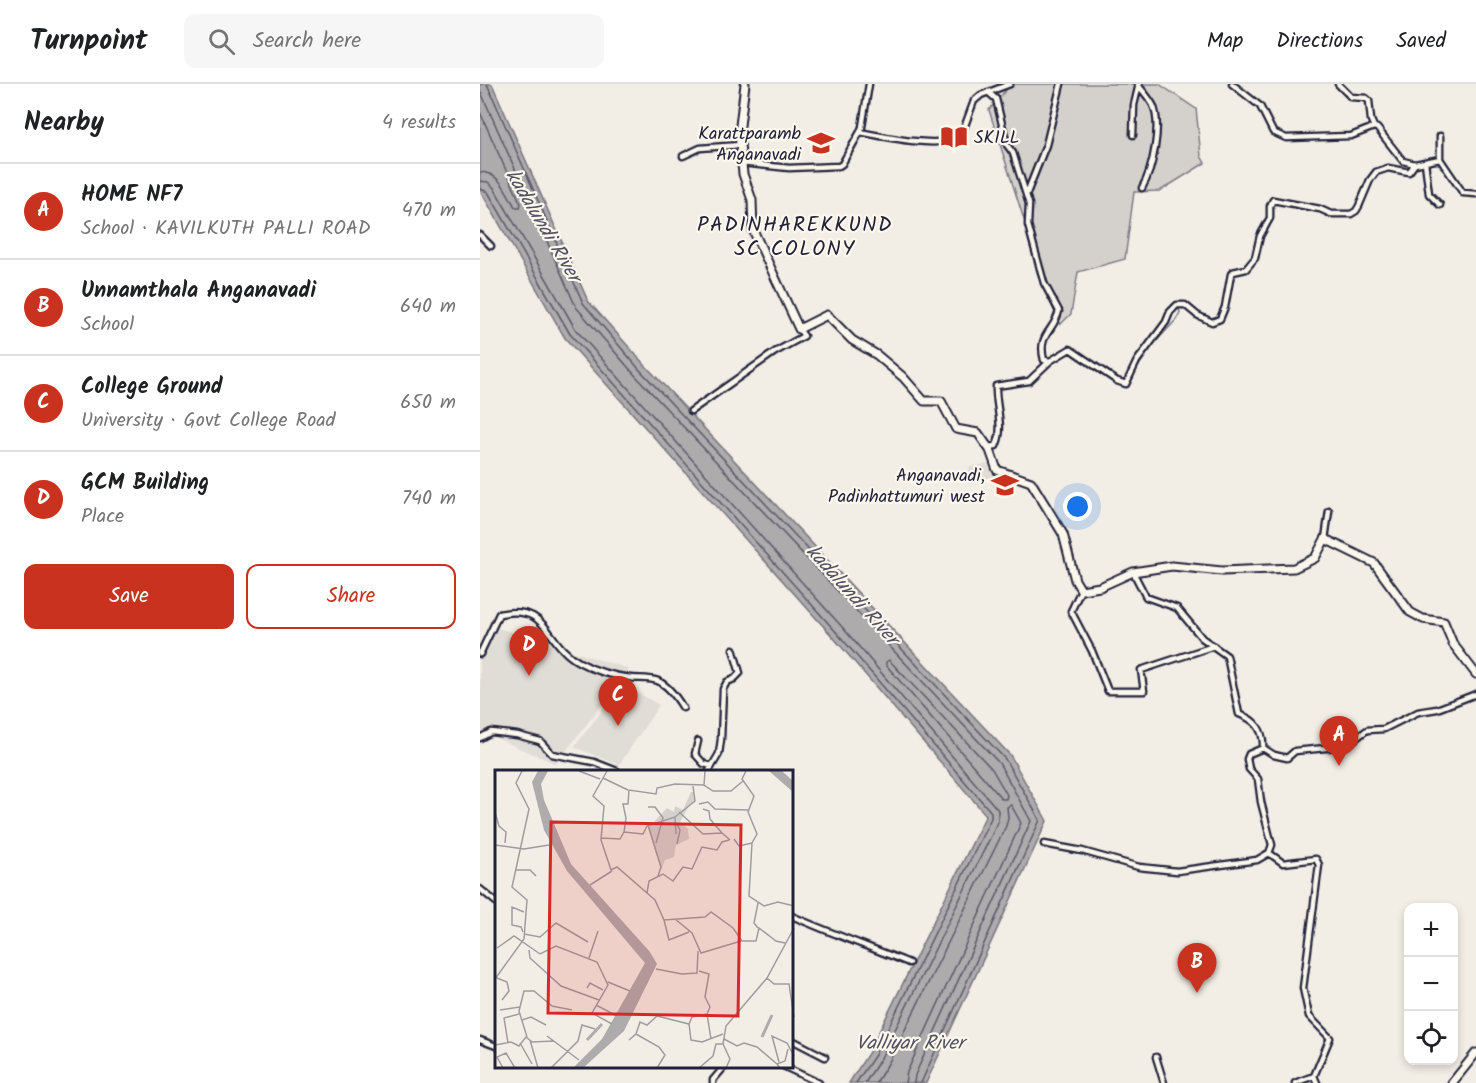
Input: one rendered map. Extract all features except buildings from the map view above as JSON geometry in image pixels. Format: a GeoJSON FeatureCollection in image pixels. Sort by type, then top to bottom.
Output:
{"type":"FeatureCollection","features":[{"type":"Feature","properties":{"kind":"main road"},"geometry":{"type":"LineString","coordinates":[[746,84],[739,134],[743,174],[752,200],[753,230],[799,329],[827,315],[852,340],[877,355],[903,377],[924,401],[941,401],[956,429],[978,433],[997,470],[1031,482],[1063,534],[1075,580],[1081,590],[1100,588],[1134,572],[1172,566],[1222,571],[1294,568],[1315,558],[1325,539],[1340,544],[1374,564],[1410,612],[1423,619],[1444,622],[1453,644],[1476,674]]}},
{"type":"Feature","properties":{"kind":"main road"},"geometry":{"type":"LineString","coordinates":[[1452,1083],[1476,1053]]}},
{"type":"Feature","properties":{"kind":"street"},"geometry":{"type":"LineString","coordinates":[[741,163],[789,168],[839,166],[862,127],[868,84]]}},
{"type":"Feature","properties":{"kind":"street"},"geometry":{"type":"LineString","coordinates":[[860,132],[939,143],[960,139],[974,101],[988,92],[1010,84]]}},
{"type":"Feature","properties":{"kind":"street"},"geometry":{"type":"LineString","coordinates":[[1026,191],[1027,193],[1046,145],[1061,84]]}},
{"type":"Feature","properties":{"kind":"street"},"geometry":{"type":"LineString","coordinates":[[1232,84],[1256,101],[1273,132],[1281,137],[1351,136],[1374,127]]}},
{"type":"Feature","properties":{"kind":"street"},"geometry":{"type":"LineString","coordinates":[[1338,84],[1351,96],[1366,98],[1369,101],[1374,127],[1402,162],[1415,164],[1440,159]]}},
{"type":"Feature","properties":{"kind":"street"},"geometry":{"type":"LineString","coordinates":[[1133,135],[1134,105],[1138,85]]}},
{"type":"Feature","properties":{"kind":"street"},"geometry":{"type":"LineString","coordinates":[[1138,85],[1152,102],[1156,113],[1154,159],[1150,174],[1142,188]]}},
{"type":"Feature","properties":{"kind":"street"},"geometry":{"type":"LineString","coordinates":[[988,92],[996,99],[1008,145],[1026,191],[1029,204],[1028,225],[1044,283],[1059,311],[1055,323],[1043,338],[1041,348],[1044,360],[1050,361]]}},
{"type":"Feature","properties":{"kind":"street"},"geometry":{"type":"LineString","coordinates":[[1440,136],[1440,159],[1463,193],[1476,194]]}},
{"type":"Feature","properties":{"kind":"street"},"geometry":{"type":"LineString","coordinates":[[683,156],[700,148],[741,145]]}},
{"type":"Feature","properties":{"kind":"street"},"geometry":{"type":"LineString","coordinates":[[1425,162],[1429,194],[1440,206]]}},
{"type":"Feature","properties":{"kind":"street"},"geometry":{"type":"LineString","coordinates":[[987,447],[996,446],[1001,437],[995,400],[996,386],[1029,381],[1050,361],[1070,349],[1117,381],[1126,384],[1137,361],[1177,305],[1185,305],[1197,315],[1212,322],[1220,319],[1225,307],[1231,274],[1246,268],[1255,258],[1260,236],[1270,218],[1270,206],[1273,200],[1320,209],[1331,214],[1351,213],[1356,211],[1376,172],[1388,168],[1409,172],[1415,164]]}},
{"type":"Feature","properties":{"kind":"street"},"geometry":{"type":"LineString","coordinates":[[480,235],[491,246]]}},
{"type":"Feature","properties":{"kind":"street"},"geometry":{"type":"LineString","coordinates":[[691,411],[776,352],[804,336],[799,329]]}},
{"type":"Feature","properties":{"kind":"street"},"geometry":{"type":"LineString","coordinates":[[1325,539],[1329,512]]}},
{"type":"Feature","properties":{"kind":"street"},"geometry":{"type":"LineString","coordinates":[[1134,572],[1146,597],[1177,608],[1202,638],[1227,656],[1239,714],[1249,717],[1259,726],[1263,748]]}},
{"type":"Feature","properties":{"kind":"street"},"geometry":{"type":"LineString","coordinates":[[1081,590],[1071,611],[1092,651],[1108,691],[1144,691],[1141,670],[1214,646]]}},
{"type":"Feature","properties":{"kind":"street"},"geometry":{"type":"LineString","coordinates":[[480,654],[499,614],[515,611],[533,615],[551,633],[566,654],[607,675],[658,681],[676,696],[683,708]]}},
{"type":"Feature","properties":{"kind":"street"},"geometry":{"type":"LineString","coordinates":[[698,741],[695,754],[711,768],[718,754],[721,739],[723,689],[726,682],[740,674],[733,649]]}},
{"type":"Feature","properties":{"kind":"street"},"geometry":{"type":"LineString","coordinates":[[1263,748],[1275,755],[1287,758],[1295,751],[1346,746],[1367,730],[1384,729],[1418,712],[1437,709],[1476,694]]}},
{"type":"Feature","properties":{"kind":"street"},"geometry":{"type":"LineString","coordinates":[[480,738],[491,732],[517,735],[540,741],[552,754],[594,762],[614,770]]}},
{"type":"Feature","properties":{"kind":"street"},"geometry":{"type":"LineString","coordinates":[[1044,844],[1082,851],[1139,867],[1177,871],[1257,860],[1269,853],[1272,845],[1261,802],[1258,779],[1249,770],[1247,759],[1249,754],[1263,748]]}},
{"type":"Feature","properties":{"kind":"street"},"geometry":{"type":"LineString","coordinates":[[1269,853],[1283,863],[1316,859],[1319,865],[1303,988],[1310,1016],[1329,1038],[1314,1076],[1317,1083]]}},
{"type":"Feature","properties":{"kind":"street"},"geometry":{"type":"LineString","coordinates":[[480,889],[495,901]]}},
{"type":"Feature","properties":{"kind":"street"},"geometry":{"type":"LineString","coordinates":[[794,917],[836,936],[854,940],[909,963]]}},
{"type":"Feature","properties":{"kind":"street"},"geometry":{"type":"LineString","coordinates":[[480,1040],[495,1046]]}},
{"type":"Feature","properties":{"kind":"street"},"geometry":{"type":"LineString","coordinates":[[794,1041],[825,1057]]}},
{"type":"Feature","properties":{"kind":"street"},"geometry":{"type":"LineString","coordinates":[[1156,1057],[1164,1083]]}},
{"type":"Feature","properties":{"kind":"street"},"geometry":{"type":"LineString","coordinates":[[713,1083],[722,1068]]}},
{"type":"Feature","properties":{"kind":"street"},"geometry":{"type":"LineString","coordinates":[[787,1068],[819,1083]]}},
{"type":"Feature","properties":{"kind":"street"},"geometry":{"type":"LineString","coordinates":[[1295,1083],[1314,1076]]}},
{"type":"Feature","properties":{"kind":"shaded area"},"geometry":{"type":"Polygon","coordinates":[[[1011,84],[1159,84],[1196,109],[1201,156],[1205,163],[1160,191],[1134,192],[1125,259],[1078,272],[1071,314],[1060,325],[1050,301],[989,110],[1011,84]]]}},
{"type":"Feature","properties":{"kind":"shaded area"},"geometry":{"type":"Polygon","coordinates":[[[992,463],[999,478],[968,484],[969,467],[992,463]]]}},
{"type":"Feature","properties":{"kind":"shaded area"},"geometry":{"type":"Polygon","coordinates":[[[498,628],[629,669],[556,764],[480,731],[480,650],[498,628]]]}},
{"type":"Feature","properties":{"kind":"shaded area"},"geometry":{"type":"Polygon","coordinates":[[[619,689],[635,691],[659,705],[619,765],[574,747],[619,689]]]}},
{"type":"Feature","properties":{"kind":"water","name":"Valliyar River"},"geometry":{"type":"Polygon","coordinates":[[[480,84],[492,84],[588,301],[644,364],[1010,755],[1047,821],[926,1083],[849,1083],[869,1052],[986,815],[833,637],[565,338],[480,190],[480,84]]]}},
{"type":"Feature","properties":{"kind":"waterway"},"geometry":{"type":"LineString","coordinates":[[1138,367],[1151,347],[1175,321],[1180,313],[1179,308]]}},
{"type":"Feature","properties":{"kind":"place","name":"SKILL"},"geometry":{"type":"Point","coordinates":[954,137]}},
{"type":"Feature","properties":{"kind":"place","name":"Karattparamb Anganavadi"},"geometry":{"type":"Point","coordinates":[821,143]}},
{"type":"Feature","properties":{"kind":"place","name":"Anganavadi, Padinhattumuri west"},"geometry":{"type":"Point","coordinates":[1005,485]}},
{"type":"Feature","properties":{"kind":"place","name":"GCM Building"},"geometry":{"type":"Point","coordinates":[529,676]}},
{"type":"Feature","properties":{"kind":"place","name":"College Ground"},"geometry":{"type":"Point","coordinates":[618,726]}},
{"type":"Feature","properties":{"kind":"place","name":"HOME NF7"},"geometry":{"type":"Point","coordinates":[1339,766]}},
{"type":"Feature","properties":{"kind":"place","name":"Unnamthala Anganavadi"},"geometry":{"type":"Point","coordinates":[1197,993]}},
{"type":"Feature","properties":{"kind":"district","name":"PADINHAREKKUND SC COLONY"},"geometry":{"type":"Point","coordinates":[795,236]}},
{"type":"Feature","properties":{"kind":"water label","name":"kadalundi River"},"geometry":{"type":"Point","coordinates":[544,225]}},
{"type":"Feature","properties":{"kind":"water label","name":"kadalundi River"},"geometry":{"type":"Point","coordinates":[853,594]}}]}
